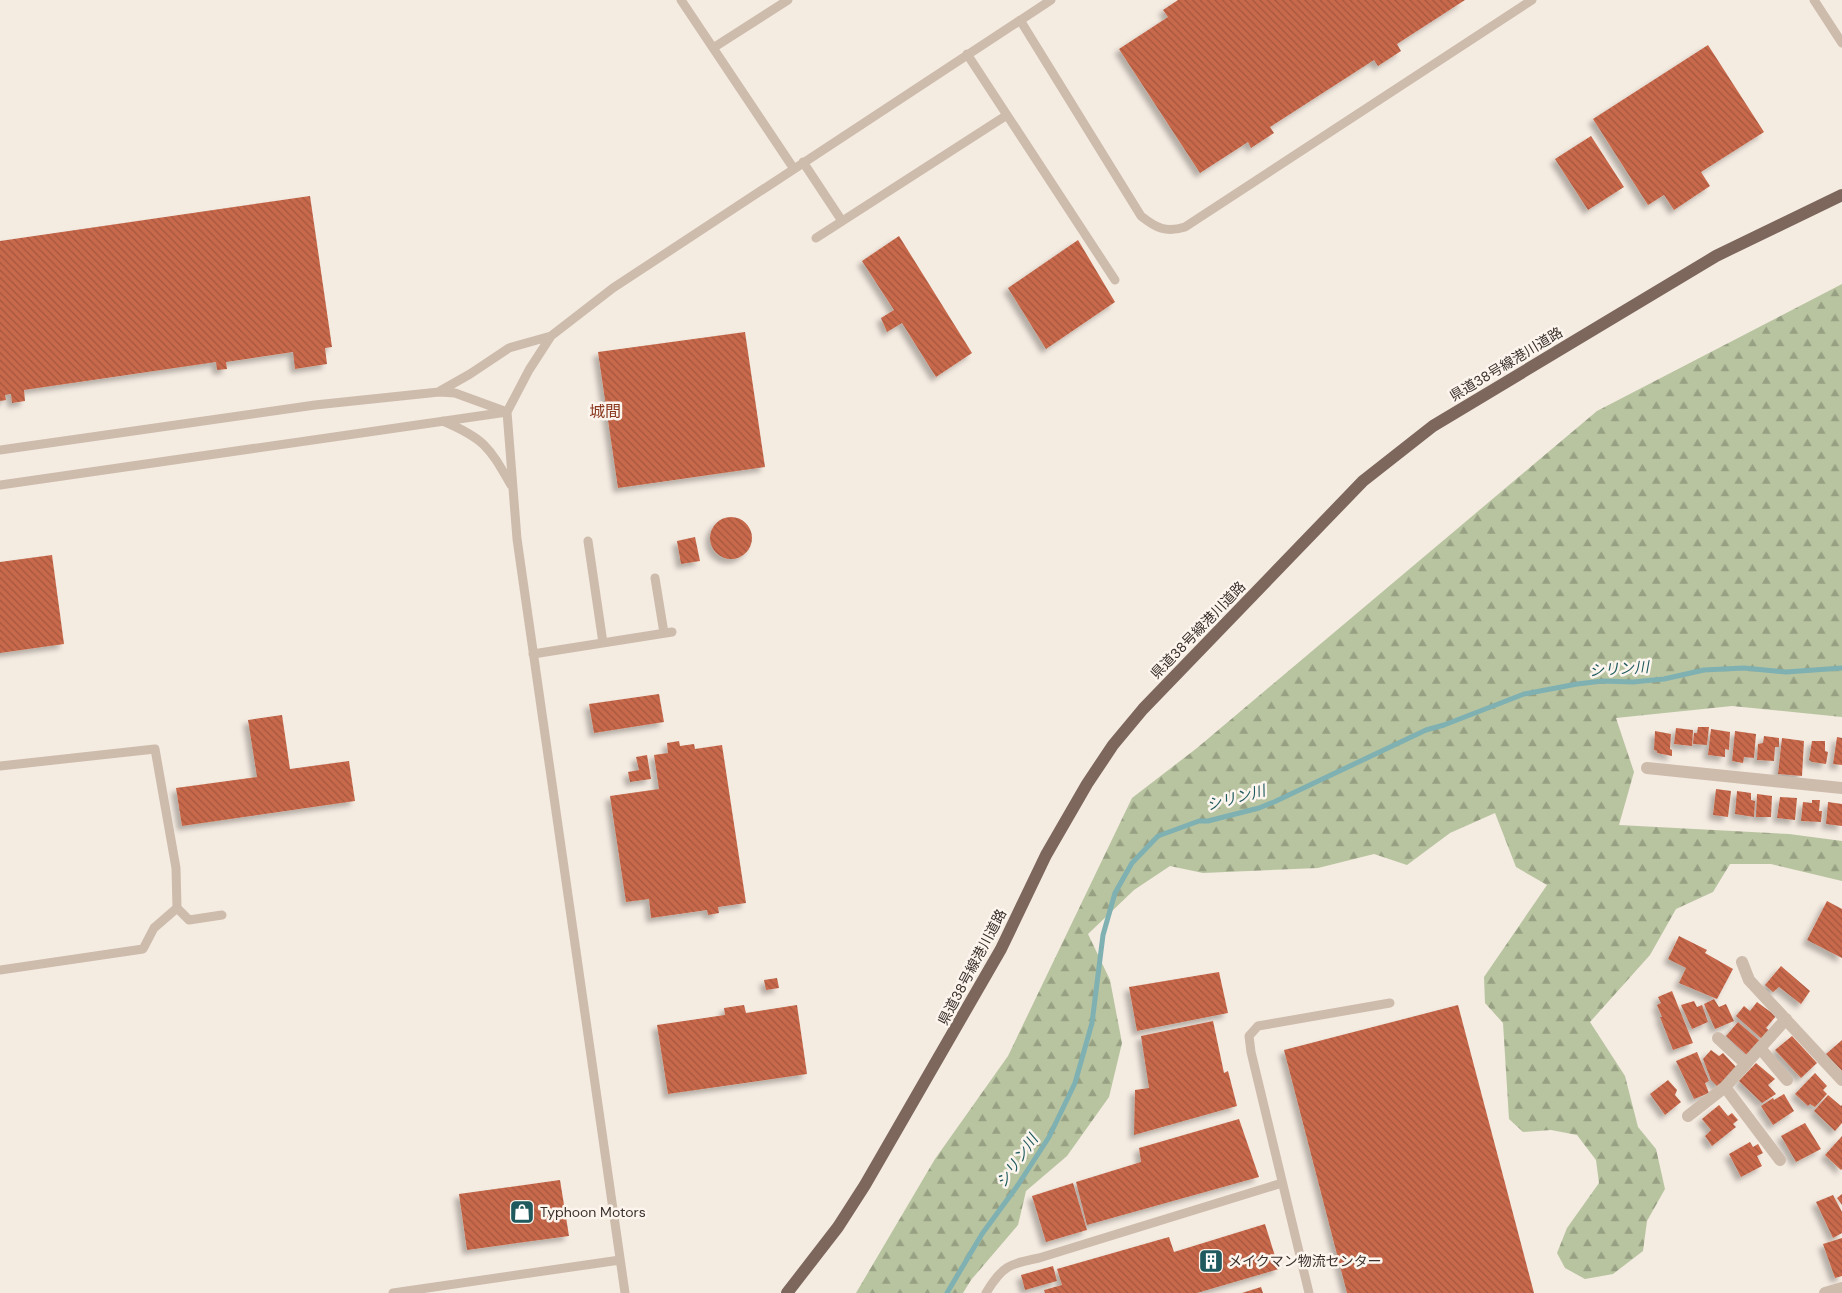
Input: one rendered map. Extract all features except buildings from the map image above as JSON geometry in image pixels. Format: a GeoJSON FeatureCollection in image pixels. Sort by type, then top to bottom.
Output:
{"type":"FeatureCollection","features":[{"type":"Feature","properties":{"kind":"main road","name":"県道38号線港川道路"},"geometry":{"type":"LineString","coordinates":[[787,1293],[838,1227],[865,1185],[1001,949],[1046,855],[1078,800],[1113,745],[1143,709],[1363,481],[1433,426],[1716,256],[1842,195]]}},
{"type":"Feature","properties":{"kind":"street"},"geometry":{"type":"LineString","coordinates":[[1647,768],[1842,788]]}},
{"type":"Feature","properties":{"kind":"street"},"geometry":{"type":"LineString","coordinates":[[1742,962],[1749,980],[1842,1080]]}},
{"type":"Feature","properties":{"kind":"street"},"geometry":{"type":"LineString","coordinates":[[1688,1116],[1725,1087],[1786,1019]]}},
{"type":"Feature","properties":{"kind":"street"},"geometry":{"type":"LineString","coordinates":[[1718,1038],[1746,1064]]}},
{"type":"Feature","properties":{"kind":"street"},"geometry":{"type":"LineString","coordinates":[[1760,1048],[1787,1080]]}},
{"type":"Feature","properties":{"kind":"street"},"geometry":{"type":"LineString","coordinates":[[1725,1087],[1780,1160]]}},
{"type":"Feature","properties":{"kind":"street"},"geometry":{"type":"LineString","coordinates":[[1825,1293],[1842,1288]]}},
{"type":"Feature","properties":{"kind":"lane"},"geometry":{"type":"LineString","coordinates":[[681,0],[794,168]]}},
{"type":"Feature","properties":{"kind":"lane"},"geometry":{"type":"LineString","coordinates":[[713,48],[788,0]]}},
{"type":"Feature","properties":{"kind":"lane"},"geometry":{"type":"LineString","coordinates":[[439,392],[510,348],[550,336],[613,288],[1050,0]]}},
{"type":"Feature","properties":{"kind":"lane"},"geometry":{"type":"LineString","coordinates":[[1020,20],[1141,216],[1161,229],[1173,230],[1185,226],[1532,0]]}},
{"type":"Feature","properties":{"kind":"lane"},"geometry":{"type":"LineString","coordinates":[[1814,0],[1842,42]]}},
{"type":"Feature","properties":{"kind":"lane"},"geometry":{"type":"LineString","coordinates":[[967,54],[1116,280]]}},
{"type":"Feature","properties":{"kind":"lane"},"geometry":{"type":"LineString","coordinates":[[816,238],[1007,115]]}},
{"type":"Feature","properties":{"kind":"lane"},"geometry":{"type":"LineString","coordinates":[[803,162],[842,221]]}},
{"type":"Feature","properties":{"kind":"lane"},"geometry":{"type":"LineString","coordinates":[[550,336],[529,370],[508,412],[513,488],[517,539],[625,1293]]}},
{"type":"Feature","properties":{"kind":"lane"},"geometry":{"type":"LineString","coordinates":[[0,450],[315,405],[439,392],[456,393],[508,412]]}},
{"type":"Feature","properties":{"kind":"lane"},"geometry":{"type":"LineString","coordinates":[[0,485],[508,412]]}},
{"type":"Feature","properties":{"kind":"lane"},"geometry":{"type":"LineString","coordinates":[[443,421],[466,431],[489,448],[513,488]]}},
{"type":"Feature","properties":{"kind":"lane"},"geometry":{"type":"LineString","coordinates":[[588,541],[603,642]]}},
{"type":"Feature","properties":{"kind":"lane"},"geometry":{"type":"LineString","coordinates":[[533,654],[668,632],[655,578]]}},
{"type":"Feature","properties":{"kind":"lane"},"geometry":{"type":"LineString","coordinates":[[0,766],[155,749],[176,868],[178,908],[188,920],[222,915]]}},
{"type":"Feature","properties":{"kind":"lane"},"geometry":{"type":"LineString","coordinates":[[0,970],[143,949],[154,928],[178,908]]}},
{"type":"Feature","properties":{"kind":"lane"},"geometry":{"type":"LineString","coordinates":[[1309,1293],[1249,1036],[1258,1026],[1390,1003]]}},
{"type":"Feature","properties":{"kind":"lane"},"geometry":{"type":"LineString","coordinates":[[986,1293],[997,1275],[1015,1263],[1039,1258],[1282,1183]]}},
{"type":"Feature","properties":{"kind":"lane"},"geometry":{"type":"LineString","coordinates":[[393,1293],[620,1260]]}},
{"type":"Feature","properties":{"kind":"green space"},"geometry":{"type":"Polygon","coordinates":[[[1842,284],[1842,717],[1732,706],[1616,718],[1634,772],[1619,825],[1789,834],[1842,841],[1842,881],[1771,864],[1730,864],[1713,892],[1676,909],[1650,955],[1590,1022],[1625,1076],[1638,1127],[1656,1149],[1665,1189],[1647,1221],[1643,1251],[1613,1274],[1585,1279],[1565,1268],[1557,1253],[1567,1228],[1599,1183],[1596,1160],[1577,1135],[1551,1130],[1523,1132],[1509,1119],[1503,1023],[1485,1003],[1484,977],[1547,885],[1516,867],[1495,813],[1450,833],[1407,865],[1374,854],[1318,868],[1203,873],[1170,866],[1134,890],[1088,934],[1110,980],[1122,1043],[1109,1097],[1067,1156],[1026,1191],[1018,1225],[971,1280],[963,1293],[856,1293],[935,1159],[1008,1056],[1132,798],[1197,748],[1597,411],[1842,284]]]}},
{"type":"Feature","properties":{"kind":"waterway","name":"シリン川"},"geometry":{"type":"LineString","coordinates":[[947,1293],[982,1234],[1018,1185],[1049,1137],[1075,1083],[1092,1023],[1103,935],[1115,893],[1132,863],[1158,836],[1199,821],[1208,821],[1259,808],[1426,730],[1444,725],[1524,694],[1603,681],[1633,682],[1664,679],[1704,670],[1744,668],[1786,672],[1842,668]]}},
{"type":"Feature","properties":{"kind":"place","name":"Typhoon Motors"},"geometry":{"type":"Point","coordinates":[522,1212]}},
{"type":"Feature","properties":{"kind":"place","name":"メイクマン物流センター"},"geometry":{"type":"Point","coordinates":[1211,1261]}},
{"type":"Feature","properties":{"kind":"district","name":"城間"},"geometry":{"type":"Point","coordinates":[605,411]}}]}
